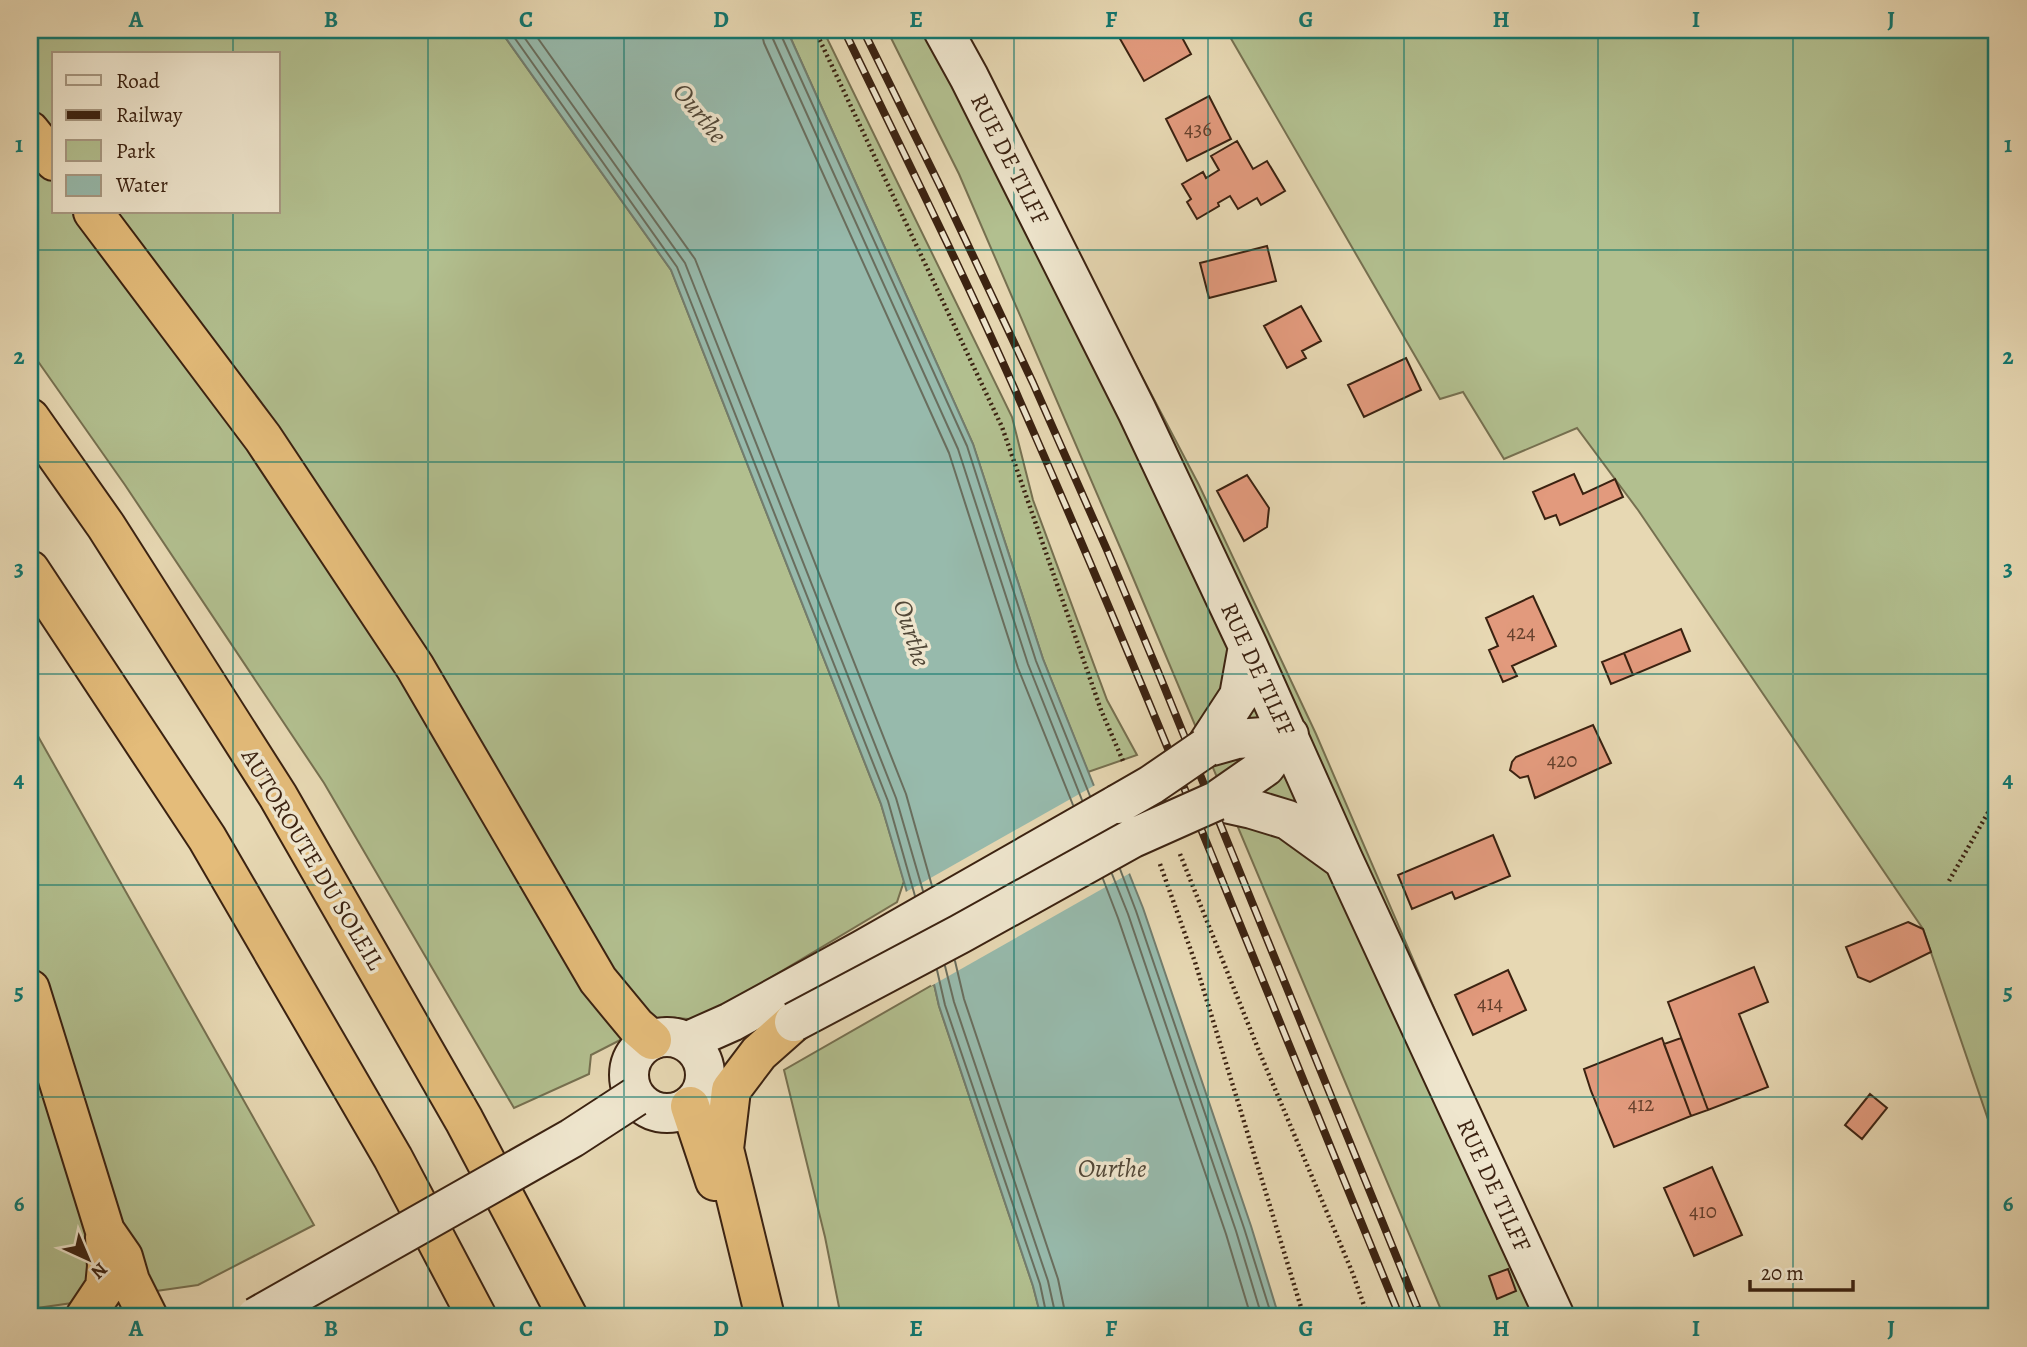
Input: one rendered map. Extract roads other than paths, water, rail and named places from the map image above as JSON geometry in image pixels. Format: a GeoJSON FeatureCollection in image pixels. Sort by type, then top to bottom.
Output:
{"type":"FeatureCollection","features":[{"type":"Feature","properties":{"kind":"highway"},"geometry":{"type":"LineString","coordinates":[[30,131],[52,158]]}},
{"type":"Feature","properties":{"kind":"highway"},"geometry":{"type":"LineString","coordinates":[[95,214],[271,449],[415,667],[598,980],[636,1026],[669,1041]]}},
{"type":"Feature","properties":{"kind":"highway","name":"AUTOROUTE DU SOLEIL"},"geometry":{"type":"LineString","coordinates":[[30,418],[106,526],[278,796],[464,1119],[568,1317]]}},
{"type":"Feature","properties":{"kind":"highway"},"geometry":{"type":"LineString","coordinates":[[30,570],[208,838],[393,1158],[477,1317]]}},
{"type":"Feature","properties":{"kind":"highway"},"geometry":{"type":"LineString","coordinates":[[30,989],[105,1231],[105,1287],[85,1317]]}},
{"type":"Feature","properties":{"kind":"highway"},"geometry":{"type":"LineString","coordinates":[[764,1311],[724,1149],[731,1090],[759,1053],[794,1022]]}},
{"type":"Feature","properties":{"kind":"highway"},"geometry":{"type":"LineString","coordinates":[[697,1094],[706,1157],[764,1311]]}},
{"type":"Feature","properties":{"kind":"highway"},"geometry":{"type":"LineString","coordinates":[[105,1231],[123,1257],[130,1281],[148,1317]]}},
{"type":"Feature","properties":{"kind":"main road","name":"RUE DE TILFF"},"geometry":{"type":"LineString","coordinates":[[943,30],[1127,391],[1248,646],[1268,746],[1343,859],[1555,1317]]}},
{"type":"Feature","properties":{"kind":"main road"},"geometry":{"type":"LineString","coordinates":[[1205,748],[1239,696],[1248,646]]}},
{"type":"Feature","properties":{"kind":"main road"},"geometry":{"type":"LineString","coordinates":[[1237,739],[1268,746],[1216,801],[1133,838],[960,934],[794,1022],[764,1034],[677,1112],[661,1113],[647,1108],[635,1097],[629,1072],[632,1058],[640,1047],[731,1022],[1151,785],[1205,748],[1237,739]]}},
{"type":"Feature","properties":{"kind":"main road"},"geometry":{"type":"LineString","coordinates":[[1216,801],[1288,820],[1343,859]]}},
{"type":"Feature","properties":{"kind":"main road"},"geometry":{"type":"LineString","coordinates":[[669,1041],[698,1052],[704,1067],[697,1094]]}},
{"type":"Feature","properties":{"kind":"main road"},"geometry":{"type":"LineString","coordinates":[[256,1317],[572,1138],[635,1097]]}},
{"type":"Feature","properties":{"kind":"water","name":"Ourthe"},"geometry":{"type":"Polygon","coordinates":[[[500,30],[787,30],[973,444],[1043,659],[1143,908],[1251,1226],[1279,1317],[1041,1317],[939,1006],[881,804],[671,270],[500,30]]]}},
{"type":"Feature","properties":{"kind":"railway"},"geometry":{"type":"LineString","coordinates":[[844,30],[977,306],[1069,513],[1400,1317]]}},
{"type":"Feature","properties":{"kind":"railway"},"geometry":{"type":"LineString","coordinates":[[863,30],[1033,383],[1107,550],[1421,1317]]}}]}
